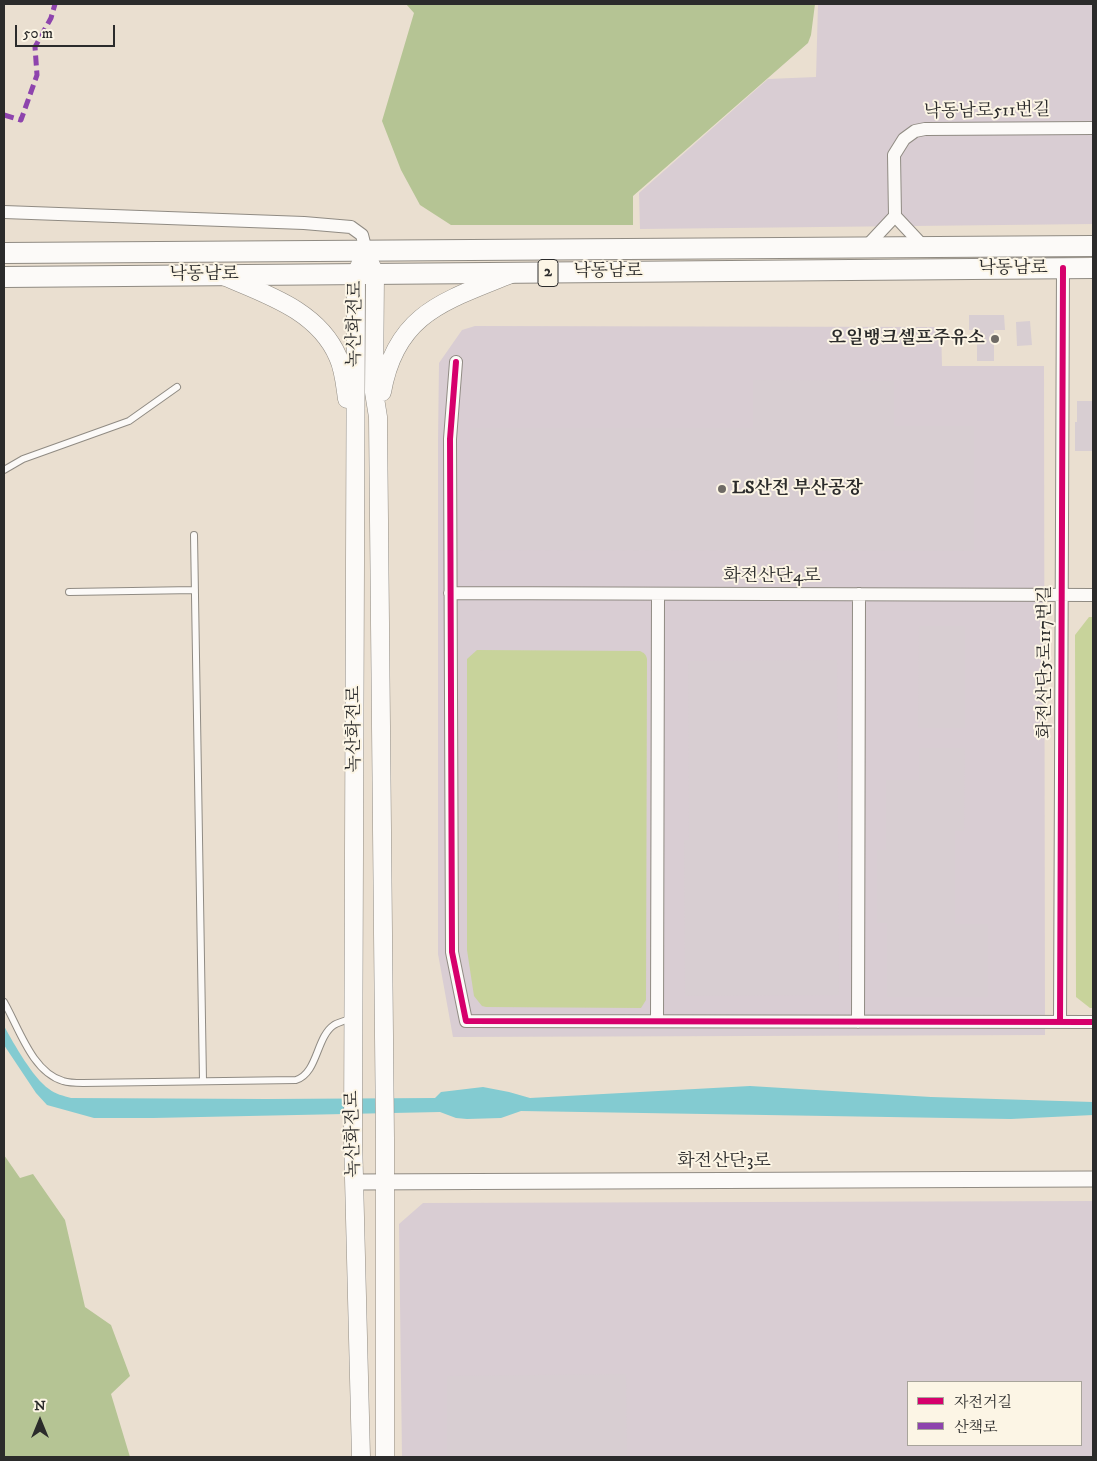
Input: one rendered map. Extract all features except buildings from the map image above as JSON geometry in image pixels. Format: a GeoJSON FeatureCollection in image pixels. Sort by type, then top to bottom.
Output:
{"type":"FeatureCollection","features":[{"type":"Feature","properties":{"kind":"main road","name":"낙동남로"},"geometry":{"type":"LineString","coordinates":[[4,253],[1093,246]]}},
{"type":"Feature","properties":{"kind":"main road","name":"녹산화전로"},"geometry":{"type":"LineString","coordinates":[[361,1457],[353,1138],[355,456],[366,250]]}},
{"type":"Feature","properties":{"kind":"main road","name":"낙동남로"},"geometry":{"type":"LineString","coordinates":[[4,277],[1093,268]]}},
{"type":"Feature","properties":{"kind":"main road"},"geometry":{"type":"LineString","coordinates":[[378,418],[387,369],[395,349],[404,334],[446,301],[515,273]]}},
{"type":"Feature","properties":{"kind":"main road","name":"녹산화전로"},"geometry":{"type":"LineString","coordinates":[[365,274],[374,392],[378,418],[385,1139],[385,1457]]}},
{"type":"Feature","properties":{"kind":"main road"},"geometry":{"type":"LineString","coordinates":[[221,275],[286,303],[317,327],[327,339],[338,357],[344,378],[355,456]]}},
{"type":"Feature","properties":{"kind":"street","name":"낙동남로511번길"},"geometry":{"type":"LineString","coordinates":[[895,216],[894,155],[904,138],[915,131],[925,129],[1093,128]]}},
{"type":"Feature","properties":{"kind":"street"},"geometry":{"type":"LineString","coordinates":[[4,212],[304,223],[351,227],[362,235],[366,250]]}},
{"type":"Feature","properties":{"kind":"street"},"geometry":{"type":"LineString","coordinates":[[866,247],[895,216],[924,247]]}},
{"type":"Feature","properties":{"kind":"street","name":"화전산단5로117번길"},"geometry":{"type":"LineString","coordinates":[[1060,1022],[1063,268]]}},
{"type":"Feature","properties":{"kind":"street"},"geometry":{"type":"LineString","coordinates":[[456,362],[450,439],[452,952],[466,1021],[1093,1022]]}},
{"type":"Feature","properties":{"kind":"street","name":"화전산단4로"},"geometry":{"type":"LineString","coordinates":[[450,594],[1093,595]]}},
{"type":"Feature","properties":{"kind":"street"},"geometry":{"type":"LineString","coordinates":[[657,1021],[658,594]]}},
{"type":"Feature","properties":{"kind":"street"},"geometry":{"type":"LineString","coordinates":[[858,1022],[859,594]]}},
{"type":"Feature","properties":{"kind":"street","name":"화전산단3로"},"geometry":{"type":"LineString","coordinates":[[354,1182],[1093,1179]]}},
{"type":"Feature","properties":{"kind":"lane"},"geometry":{"type":"LineString","coordinates":[[4,470],[23,459],[129,421],[177,387]]}},
{"type":"Feature","properties":{"kind":"lane"},"geometry":{"type":"LineString","coordinates":[[194,535],[203,1081]]}},
{"type":"Feature","properties":{"kind":"lane"},"geometry":{"type":"LineString","coordinates":[[69,592],[195,590]]}},
{"type":"Feature","properties":{"kind":"lane"},"geometry":{"type":"LineString","coordinates":[[4,1002],[35,1060],[47,1074],[62,1081],[83,1083],[296,1080],[302,1078],[308,1071],[333,1025],[354,1018]]}},
{"type":"Feature","properties":{"kind":"shaded area"},"geometry":{"type":"Polygon","coordinates":[[[818,4],[1093,4],[1093,224],[640,229],[639,193],[768,79],[816,77],[818,4]]]}},
{"type":"Feature","properties":{"kind":"shaded area"},"geometry":{"type":"Polygon","coordinates":[[[475,326],[941,327],[942,366],[1044,366],[1045,1035],[453,1037],[438,954],[439,363],[462,330],[475,326]]]}},
{"type":"Feature","properties":{"kind":"shaded area"},"geometry":{"type":"Polygon","coordinates":[[[1093,1201],[1093,1457],[402,1457],[399,1224],[423,1203],[1093,1201]]]}},
{"type":"Feature","properties":{"kind":"green space"},"geometry":{"type":"Polygon","coordinates":[[[406,4],[815,4],[811,35],[808,43],[633,196],[633,225],[451,225],[420,205],[401,170],[382,121],[414,13],[406,4]]]}},
{"type":"Feature","properties":{"kind":"green space"},"geometry":{"type":"Polygon","coordinates":[[[1089,617],[1093,617],[1093,1008],[1090,1008],[1076,997],[1075,635],[1089,617]]]}},
{"type":"Feature","properties":{"kind":"green space"},"geometry":{"type":"Polygon","coordinates":[[[477,650],[640,651],[646,656],[646,1000],[641,1008],[486,1007],[482,1006],[474,996],[467,950],[467,659],[477,650]]]}},
{"type":"Feature","properties":{"kind":"green space"},"geometry":{"type":"Polygon","coordinates":[[[4,1155],[20,1178],[33,1174],[65,1220],[85,1307],[111,1325],[130,1376],[111,1394],[130,1457],[4,1457],[4,1155]]]}},
{"type":"Feature","properties":{"kind":"water"},"geometry":{"type":"Polygon","coordinates":[[[4,1026],[24,1060],[43,1084],[60,1095],[71,1098],[435,1098],[441,1092],[483,1087],[530,1098],[750,1086],[931,1097],[1093,1102],[1093,1115],[1011,1119],[521,1111],[501,1118],[467,1119],[456,1118],[440,1112],[94,1118],[47,1105],[36,1093],[4,1045],[4,1026]]]}},
{"type":"Feature","properties":{"kind":"marked path"},"geometry":{"type":"LineString","coordinates":[[4,115],[21,120],[37,75],[35,47],[51,18],[55,4]]}},
{"type":"Feature","properties":{"kind":"cycle path"},"geometry":{"type":"LineString","coordinates":[[1060,1022],[1063,268]]}},
{"type":"Feature","properties":{"kind":"cycle path"},"geometry":{"type":"LineString","coordinates":[[456,362],[450,439],[452,952],[466,1021],[1093,1022]]}},
{"type":"Feature","properties":{"kind":"place","name":"오일뱅크셀프주유소"},"geometry":{"type":"Point","coordinates":[995,339]}},
{"type":"Feature","properties":{"kind":"place","name":"LS산전 부산공장"},"geometry":{"type":"Point","coordinates":[722,489]}}]}
